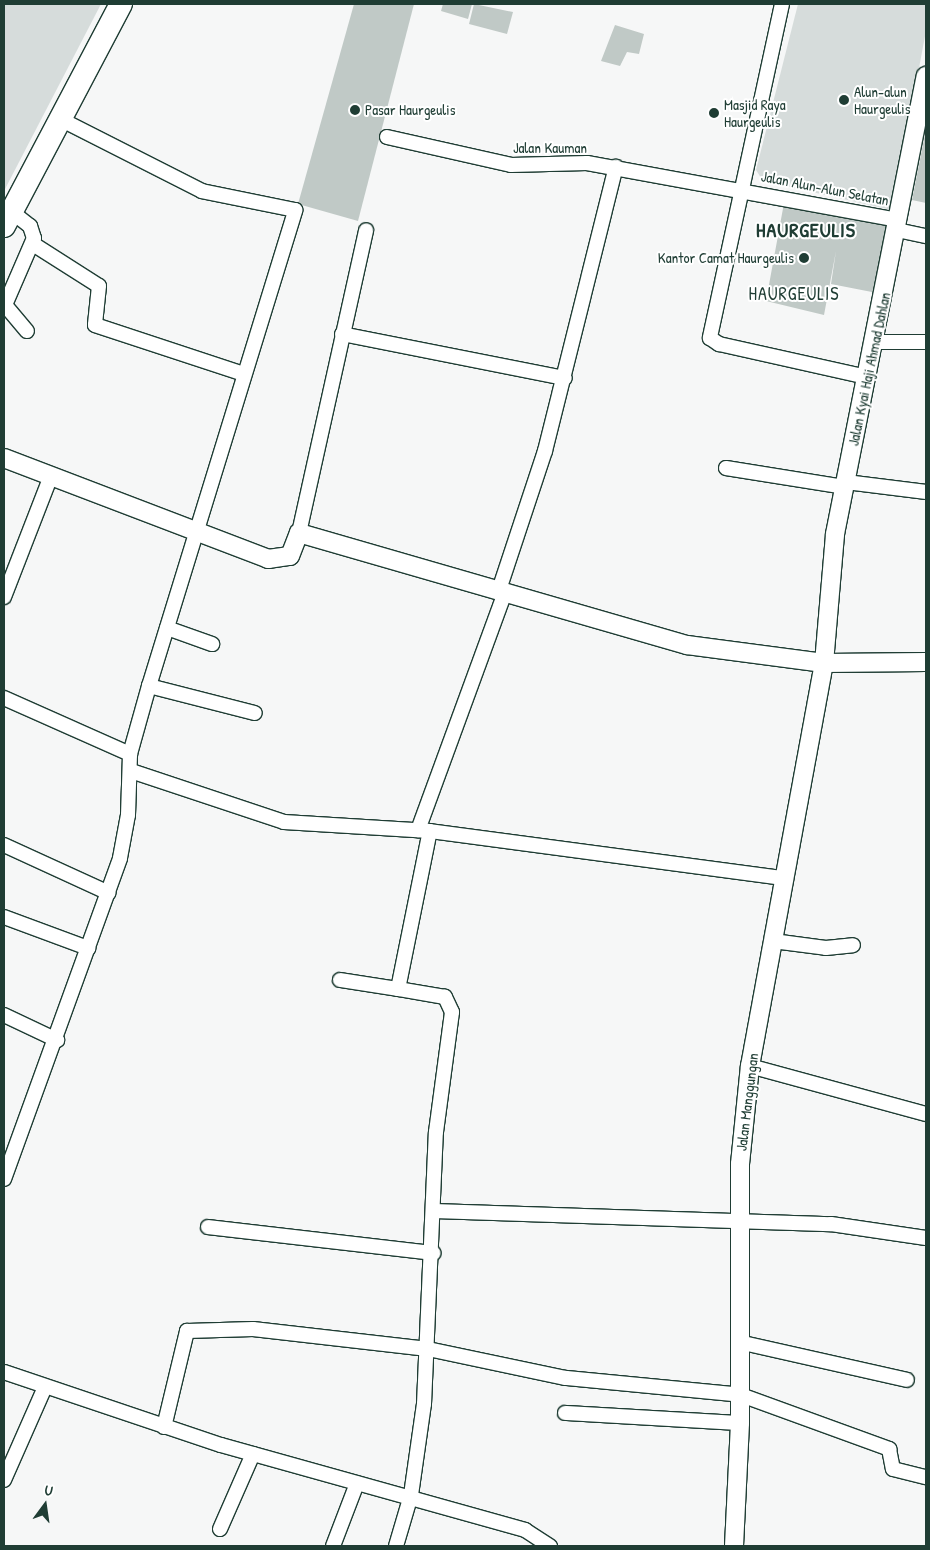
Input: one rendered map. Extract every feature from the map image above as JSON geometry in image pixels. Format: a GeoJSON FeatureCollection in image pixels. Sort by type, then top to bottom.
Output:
{"type":"FeatureCollection","features":[{"type":"Feature","properties":{"kind":"main road"},"geometry":{"type":"LineString","coordinates":[[8,220],[121,4]]}},
{"type":"Feature","properties":{"kind":"street"},"geometry":{"type":"LineString","coordinates":[[782,4],[745,189],[710,338],[719,344],[867,376]]}},
{"type":"Feature","properties":{"kind":"street","name":"Jalan Kyai Haji Ahmad Dahlan"},"geometry":{"type":"LineString","coordinates":[[824,663],[829,586],[845,484],[898,225],[926,76]]}},
{"type":"Feature","properties":{"kind":"street"},"geometry":{"type":"LineString","coordinates":[[4,1179],[57,1040],[126,834],[131,771],[130,754],[149,686],[198,532],[244,374],[295,210],[202,191],[62,120]]}},
{"type":"Feature","properties":{"kind":"street","name":"Jalan Kauman"},"geometry":{"type":"LineString","coordinates":[[387,137],[512,165],[572,161],[745,189]]}},
{"type":"Feature","properties":{"kind":"street"},"geometry":{"type":"LineString","coordinates":[[398,989],[424,830],[502,591],[565,378],[616,167]]}},
{"type":"Feature","properties":{"kind":"street","name":"Jalan Alun-Alun Selatan"},"geometry":{"type":"LineString","coordinates":[[745,189],[898,225],[926,236]]}},
{"type":"Feature","properties":{"kind":"street"},"geometry":{"type":"LineString","coordinates":[[8,220],[34,231],[32,244],[4,305],[27,331]]}},
{"type":"Feature","properties":{"kind":"street"},"geometry":{"type":"LineString","coordinates":[[4,458],[276,560],[290,556],[299,533],[366,230]]}},
{"type":"Feature","properties":{"kind":"street"},"geometry":{"type":"LineString","coordinates":[[32,244],[99,286],[95,326],[244,374]]}},
{"type":"Feature","properties":{"kind":"street"},"geometry":{"type":"LineString","coordinates":[[342,334],[565,378]]}},
{"type":"Feature","properties":{"kind":"street"},"geometry":{"type":"LineString","coordinates":[[874,342],[926,342]]}},
{"type":"Feature","properties":{"kind":"street"},"geometry":{"type":"LineString","coordinates":[[726,468],[845,484],[926,492]]}},
{"type":"Feature","properties":{"kind":"street"},"geometry":{"type":"LineString","coordinates":[[4,597],[51,476]]}},
{"type":"Feature","properties":{"kind":"street"},"geometry":{"type":"LineString","coordinates":[[299,533],[686,645],[824,663],[926,662]]}},
{"type":"Feature","properties":{"kind":"street"},"geometry":{"type":"LineString","coordinates":[[167,628],[212,644]]}},
{"type":"Feature","properties":{"kind":"street","name":"Jalan Manggungan"},"geometry":{"type":"LineString","coordinates":[[734,1546],[741,1395],[739,1219],[750,1066],[824,663]]}},
{"type":"Feature","properties":{"kind":"street"},"geometry":{"type":"LineString","coordinates":[[149,686],[256,713]]}},
{"type":"Feature","properties":{"kind":"street"},"geometry":{"type":"LineString","coordinates":[[4,698],[130,754]]}},
{"type":"Feature","properties":{"kind":"street"},"geometry":{"type":"LineString","coordinates":[[131,771],[266,818],[424,830],[784,878]]}},
{"type":"Feature","properties":{"kind":"street"},"geometry":{"type":"LineString","coordinates":[[4,845],[108,892]]}},
{"type":"Feature","properties":{"kind":"street"},"geometry":{"type":"LineString","coordinates":[[4,916],[88,948]]}},
{"type":"Feature","properties":{"kind":"street"},"geometry":{"type":"LineString","coordinates":[[773,941],[826,948],[853,945]]}},
{"type":"Feature","properties":{"kind":"street"},"geometry":{"type":"LineString","coordinates":[[340,980],[445,997],[452,1004],[436,1132],[434,1253],[428,1349],[410,1495],[396,1546]]}},
{"type":"Feature","properties":{"kind":"street"},"geometry":{"type":"LineString","coordinates":[[4,1015],[57,1040]]}},
{"type":"Feature","properties":{"kind":"street"},"geometry":{"type":"LineString","coordinates":[[750,1066],[926,1114]]}},
{"type":"Feature","properties":{"kind":"street"},"geometry":{"type":"LineString","coordinates":[[434,1211],[739,1219],[831,1224],[926,1238]]}},
{"type":"Feature","properties":{"kind":"street"},"geometry":{"type":"LineString","coordinates":[[208,1227],[434,1253]]}},
{"type":"Feature","properties":{"kind":"street"},"geometry":{"type":"LineString","coordinates":[[164,1427],[184,1336],[191,1329],[253,1328],[428,1349],[566,1378],[741,1395],[889,1450],[893,1469],[926,1477]]}},
{"type":"Feature","properties":{"kind":"street"},"geometry":{"type":"LineString","coordinates":[[739,1342],[907,1380]]}},
{"type":"Feature","properties":{"kind":"street"},"geometry":{"type":"LineString","coordinates":[[4,1372],[164,1427],[253,1454],[357,1483],[410,1495],[525,1530],[550,1546]]}},
{"type":"Feature","properties":{"kind":"street"},"geometry":{"type":"LineString","coordinates":[[4,1480],[44,1387]]}},
{"type":"Feature","properties":{"kind":"street"},"geometry":{"type":"LineString","coordinates":[[565,1414],[740,1423]]}},
{"type":"Feature","properties":{"kind":"street"},"geometry":{"type":"LineString","coordinates":[[220,1529],[253,1454]]}},
{"type":"Feature","properties":{"kind":"street"},"geometry":{"type":"LineString","coordinates":[[333,1546],[357,1483]]}},
{"type":"Feature","properties":{"kind":"shaded area"},"geometry":{"type":"Polygon","coordinates":[[[4,4],[101,4],[4,191],[4,4]]]}},
{"type":"Feature","properties":{"kind":"shaded area","name":"Alun-alun Haurgeulis"},"geometry":{"type":"Polygon","coordinates":[[[798,4],[926,4],[926,31],[892,210],[763,181],[756,170],[798,4]]]}},
{"type":"Feature","properties":{"kind":"building","name":"Pasar Haurgeulis"},"geometry":{"type":"Polygon","coordinates":[[[354,4],[414,4],[358,221],[298,204],[354,4]]]}},
{"type":"Feature","properties":{"kind":"building"},"geometry":{"type":"Polygon","coordinates":[[[443,4],[472,4],[468,19],[441,11],[443,4]]]}},
{"type":"Feature","properties":{"kind":"building"},"geometry":{"type":"Polygon","coordinates":[[[474,4],[513,12],[507,34],[469,24],[474,4]]]}},
{"type":"Feature","properties":{"kind":"building"},"geometry":{"type":"Polygon","coordinates":[[[615,25],[644,34],[639,54],[627,52],[620,66],[601,61],[615,25]]]}},
{"type":"Feature","properties":{"kind":"building"},"geometry":{"type":"Polygon","coordinates":[[[926,129],[926,203],[912,200],[926,129]]]}},
{"type":"Feature","properties":{"kind":"building","name":"Kantor Camat Haurgeulis"},"geometry":{"type":"Polygon","coordinates":[[[784,203],[890,227],[877,293],[831,284],[836,251],[824,315],[766,301],[784,203]]]}},
{"type":"Feature","properties":{"kind":"place","name":"Alun-alun Haurgeulis"},"geometry":{"type":"Point","coordinates":[844,100]}},
{"type":"Feature","properties":{"kind":"place","name":"Pasar Haurgeulis"},"geometry":{"type":"Point","coordinates":[355,110]}},
{"type":"Feature","properties":{"kind":"place","name":"Masjid Raya Haurgeulis"},"geometry":{"type":"Point","coordinates":[714,113]}},
{"type":"Feature","properties":{"kind":"place","name":"Kantor Camat Haurgeulis"},"geometry":{"type":"Point","coordinates":[804,258]}},
{"type":"Feature","properties":{"kind":"district","name":"HAURGEULIS"},"geometry":{"type":"Point","coordinates":[806,229]}},
{"type":"Feature","properties":{"kind":"district","name":"HAURGEULIS"},"geometry":{"type":"Point","coordinates":[794,294]}}]}
